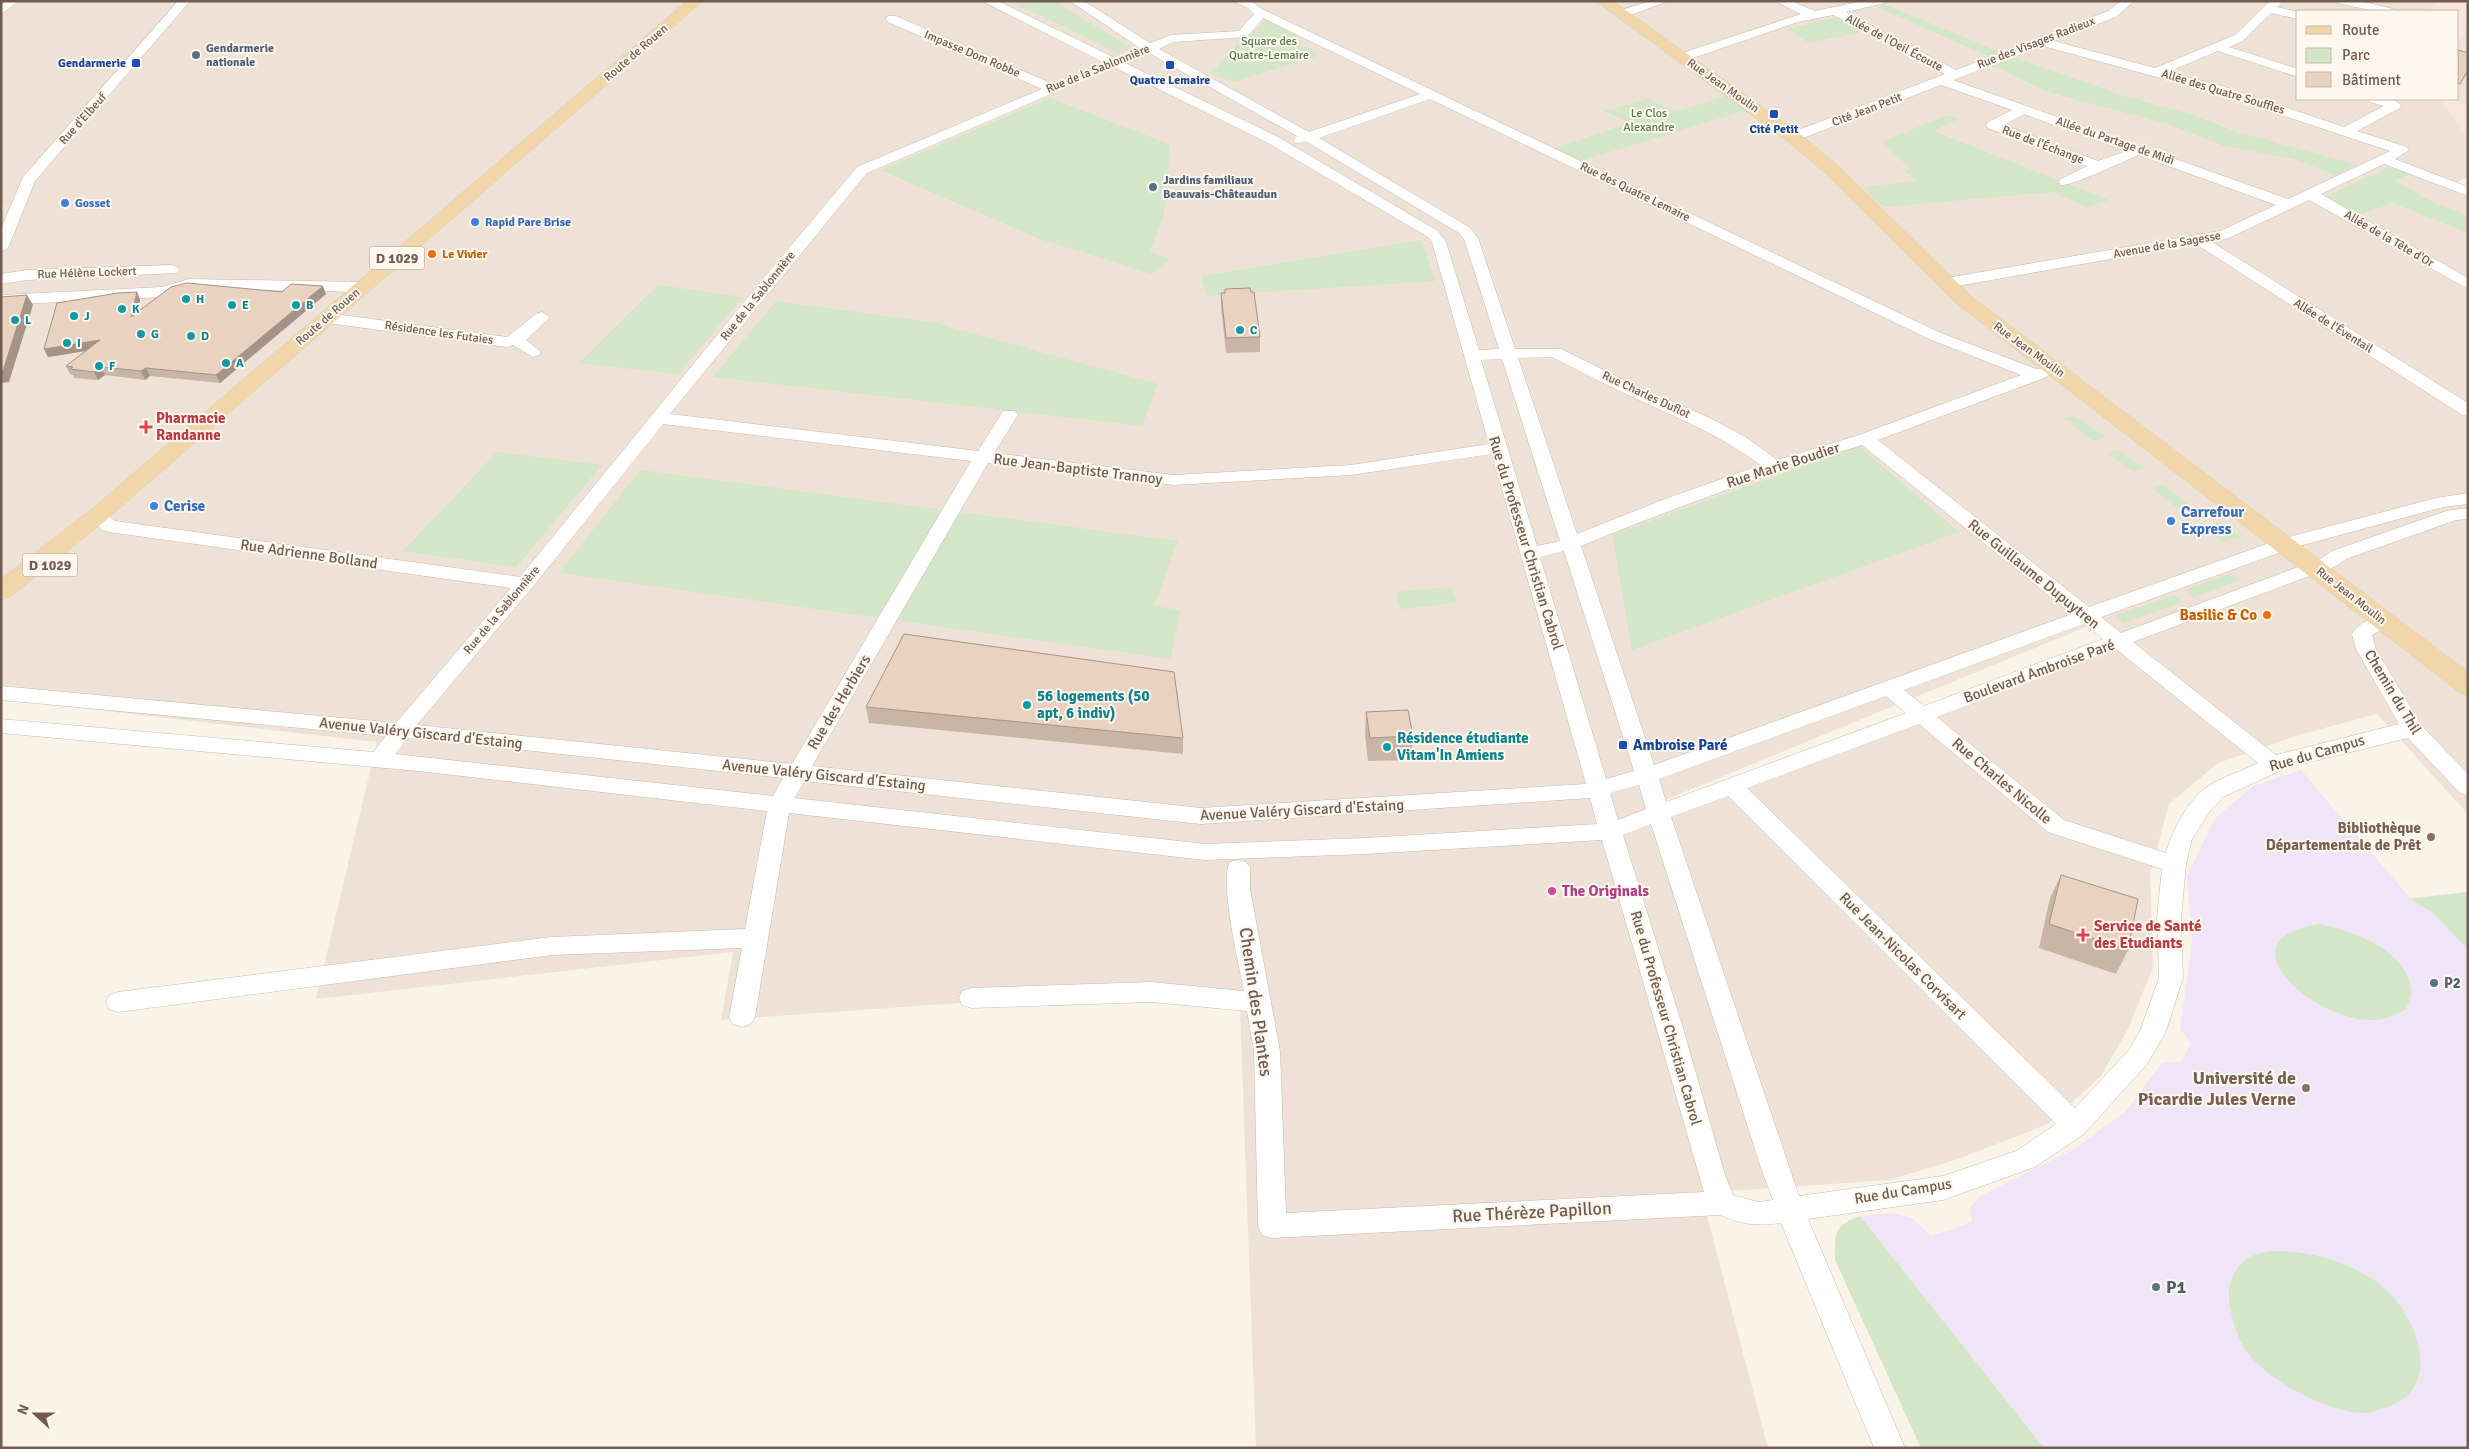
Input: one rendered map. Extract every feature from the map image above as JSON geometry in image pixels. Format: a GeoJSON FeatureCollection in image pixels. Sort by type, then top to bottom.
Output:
{"type":"FeatureCollection","features":[{"type":"Feature","properties":{"kind":"main road","name":"Route de Rouen"},"geometry":{"type":"LineString","coordinates":[[1,592],[97,516],[696,1]]}},
{"type":"Feature","properties":{"kind":"main road","name":"Rue Jean Moulin"},"geometry":{"type":"LineString","coordinates":[[1602,1],[1793,137],[1830,168],[1946,283],[2045,371],[2285,544],[2468,686]]}},
{"type":"Feature","properties":{"kind":"main road","name":"Route de Rouen"},"geometry":{"type":"LineString","coordinates":[[1,612],[97,516]]}},
{"type":"Feature","properties":{"kind":"street"},"geometry":{"type":"LineString","coordinates":[[1,11],[13,1]]}},
{"type":"Feature","properties":{"kind":"street","name":"Rue d'Elbeuf"},"geometry":{"type":"LineString","coordinates":[[1,248],[28,180],[184,1]]}},
{"type":"Feature","properties":{"kind":"street","name":"Rue du Professeur Christian Cabrol"},"geometry":{"type":"LineString","coordinates":[[988,1],[1283,146],[1433,234],[1439,242],[1497,448],[1531,554],[1597,788],[1710,1172],[1722,1203]]}},
{"type":"Feature","properties":{"kind":"street"},"geometry":{"type":"LineString","coordinates":[[1076,1],[1149,48],[1308,137],[1464,230],[1471,238],[1658,813],[1790,1210],[1890,1448]]}},
{"type":"Feature","properties":{"kind":"street","name":"Rue des Quatre Lemaire"},"geometry":{"type":"LineString","coordinates":[[1239,1],[1259,7],[1432,94],[1935,336],[2045,371]]}},
{"type":"Feature","properties":{"kind":"street"},"geometry":{"type":"LineString","coordinates":[[1622,14],[1663,1]]}},
{"type":"Feature","properties":{"kind":"street"},"geometry":{"type":"LineString","coordinates":[[1781,1],[1813,15]]}},
{"type":"Feature","properties":{"kind":"street"},"geometry":{"type":"LineString","coordinates":[[1683,57],[1764,28],[1813,15],[1881,1]]}},
{"type":"Feature","properties":{"kind":"street","name":"Rue des Visages Radieux"},"geometry":{"type":"LineString","coordinates":[[1940,80],[2112,14],[2128,1]]}},
{"type":"Feature","properties":{"kind":"street"},"geometry":{"type":"LineString","coordinates":[[2342,1],[2385,10]]}},
{"type":"Feature","properties":{"kind":"street"},"geometry":{"type":"LineString","coordinates":[[2157,72],[2238,38],[2273,5],[2296,15]]}},
{"type":"Feature","properties":{"kind":"street","name":"Rue de la Sablonnière"},"geometry":{"type":"LineString","coordinates":[[378,761],[401,730],[524,584],[862,170],[1112,62],[1182,36],[1234,36],[1243,34],[1258,16],[1259,7]]}},
{"type":"Feature","properties":{"kind":"street","name":"Allée de l'Oeil Écoute"},"geometry":{"type":"LineString","coordinates":[[1835,11],[1954,74]]}},
{"type":"Feature","properties":{"kind":"street","name":"Impasse Dom Robbe"},"geometry":{"type":"LineString","coordinates":[[892,20],[1051,88]]}},
{"type":"Feature","properties":{"kind":"street","name":"Allée des Quatre Souffles"},"geometry":{"type":"LineString","coordinates":[[2042,42],[2217,89],[2402,150]]}},
{"type":"Feature","properties":{"kind":"street"},"geometry":{"type":"LineString","coordinates":[[2217,47],[2296,72]]}},
{"type":"Feature","properties":{"kind":"street","name":"Cité Jean Petit"},"geometry":{"type":"LineString","coordinates":[[1793,137],[1940,80]]}},
{"type":"Feature","properties":{"kind":"street","name":"Allée du Partage de Midi"},"geometry":{"type":"LineString","coordinates":[[1940,80],[2288,204]]}},
{"type":"Feature","properties":{"kind":"street"},"geometry":{"type":"LineString","coordinates":[[1283,146],[1432,94]]}},
{"type":"Feature","properties":{"kind":"street"},"geometry":{"type":"LineString","coordinates":[[2346,131],[2395,105],[2378,100]]}},
{"type":"Feature","properties":{"kind":"street","name":"Rue de l'Échange"},"geometry":{"type":"LineString","coordinates":[[2024,110],[1993,125],[2098,166]]}},
{"type":"Feature","properties":{"kind":"street"},"geometry":{"type":"LineString","coordinates":[[2066,182],[2098,166],[2140,150]]}},
{"type":"Feature","properties":{"kind":"street","name":"Avenue de la Sagesse"},"geometry":{"type":"LineString","coordinates":[[1946,283],[2224,235],[2402,150]]}},
{"type":"Feature","properties":{"kind":"street"},"geometry":{"type":"LineString","coordinates":[[2384,159],[2468,192]]}},
{"type":"Feature","properties":{"kind":"street","name":"Allée de la Tête d'Or"},"geometry":{"type":"LineString","coordinates":[[2310,194],[2468,284]]}},
{"type":"Feature","properties":{"kind":"street","name":"Allée de l'Éventail"},"geometry":{"type":"LineString","coordinates":[[2199,240],[2468,411]]}},
{"type":"Feature","properties":{"kind":"street","name":"Rue Hélène Lockert"},"geometry":{"type":"LineString","coordinates":[[1,279],[27,275],[172,270]]}},
{"type":"Feature","properties":{"kind":"street"},"geometry":{"type":"LineString","coordinates":[[1,300],[163,292],[189,284],[364,287]]}},
{"type":"Feature","properties":{"kind":"street","name":"Résidence les Futaies"},"geometry":{"type":"LineString","coordinates":[[327,318],[507,342],[516,340],[542,317]]}},
{"type":"Feature","properties":{"kind":"street"},"geometry":{"type":"LineString","coordinates":[[516,340],[533,352]]}},
{"type":"Feature","properties":{"kind":"street","name":"Rue Charles Duflot"},"geometry":{"type":"LineString","coordinates":[[1472,355],[1555,352],[1624,387],[1704,422],[1742,442],[1774,466]]}},
{"type":"Feature","properties":{"kind":"street","name":"Rue Marie Boudier"},"geometry":{"type":"LineString","coordinates":[[1531,554],[1570,544],[1671,503],[1774,466],[1865,439],[2045,371]]}},
{"type":"Feature","properties":{"kind":"street","name":"Rue des Herbiers"},"geometry":{"type":"LineString","coordinates":[[742,1016],[779,805],[982,457],[1009,415]]}},
{"type":"Feature","properties":{"kind":"street","name":"Rue Jean-Baptiste Trannoy"},"geometry":{"type":"LineString","coordinates":[[658,418],[1174,480],[1351,470],[1497,448]]}},
{"type":"Feature","properties":{"kind":"street","name":"Rue Guillaume Dupuytren"},"geometry":{"type":"LineString","coordinates":[[1865,439],[2273,764]]}},
{"type":"Feature","properties":{"kind":"street"},"geometry":{"type":"LineString","coordinates":[[1646,776],[2118,603],[2285,544],[2442,502],[2468,498]]}},
{"type":"Feature","properties":{"kind":"street","name":"Boulevard Ambroise Paré"},"geometry":{"type":"LineString","coordinates":[[1611,831],[2315,568],[2329,562],[2338,555],[2453,515],[2468,513]]}},
{"type":"Feature","properties":{"kind":"street","name":"Rue Adrienne Bolland"},"geometry":{"type":"LineString","coordinates":[[97,516],[109,526],[524,584]]}},
{"type":"Feature","properties":{"kind":"street","name":"Chemin du Thil"},"geometry":{"type":"LineString","coordinates":[[2384,621],[2366,629],[2362,634],[2366,649],[2413,730],[2468,788]]}},
{"type":"Feature","properties":{"kind":"street","name":"Rue Charles Nicolle"},"geometry":{"type":"LineString","coordinates":[[1889,688],[2056,826],[2174,864]]}},
{"type":"Feature","properties":{"kind":"street","name":"Avenue Valéry Giscard d'Estaing"},"geometry":{"type":"LineString","coordinates":[[1,693],[401,730],[1201,816],[1581,793],[1646,776]]}},
{"type":"Feature","properties":{"kind":"street"},"geometry":{"type":"LineString","coordinates":[[142,740],[166,708]]}},
{"type":"Feature","properties":{"kind":"street"},"geometry":{"type":"LineString","coordinates":[[1,726],[378,761],[1205,852],[1365,846],[1611,831]]}},
{"type":"Feature","properties":{"kind":"street","name":"Rue du Campus"},"geometry":{"type":"LineString","coordinates":[[1790,1210],[1943,1188],[2025,1159],[2075,1126],[2138,1057],[2152,1034],[2171,978],[2169,918],[2174,864],[2181,838],[2202,805],[2215,792],[2273,764],[2398,731],[2413,730]]}},
{"type":"Feature","properties":{"kind":"street","name":"Rue Jean-Nicolas Corvisart"},"geometry":{"type":"LineString","coordinates":[[1731,786],[2075,1126]]}},
{"type":"Feature","properties":{"kind":"street","name":"Chemin des Plantes"},"geometry":{"type":"LineString","coordinates":[[1238,868],[1238,890],[1267,1051],[1272,1226]]}},
{"type":"Feature","properties":{"kind":"street"},"geometry":{"type":"LineString","coordinates":[[118,1002],[552,946],[757,938]]}},
{"type":"Feature","properties":{"kind":"street"},"geometry":{"type":"LineString","coordinates":[[971,998],[1152,992],[1258,1002]]}},
{"type":"Feature","properties":{"kind":"street","name":"Rue Thérèze Papillon"},"geometry":{"type":"LineString","coordinates":[[1272,1226],[1722,1203],[1740,1211],[1758,1214],[1790,1210]]}},
{"type":"Feature","properties":{"kind":"shaded area"},"geometry":{"type":"Polygon","coordinates":[[[1,1],[2436,2],[2430,10],[2296,10],[2296,100],[2441,100],[2468,137],[2468,176],[2456,183],[2468,187],[2468,814],[2377,714],[2302,734],[2218,763],[2169,804],[2150,874],[2153,967],[2128,1029],[2101,1076],[2048,1124],[1958,1159],[1889,1180],[1701,1193],[1768,1448],[1256,1448],[1240,1010],[1113,992],[721,1020],[733,952],[316,999],[377,742],[1,699],[1,212],[4,206],[1,206],[1,1]],[[2098,622],[1654,806],[2132,637],[2098,622]]]}},
{"type":"Feature","properties":{"kind":"shaded area"},"geometry":{"type":"Polygon","coordinates":[[[2468,1],[2468,25],[2461,40],[2459,39],[2459,10],[2430,10],[2435,2],[2468,1]]]}},
{"type":"Feature","properties":{"kind":"shaded area"},"geometry":{"type":"Polygon","coordinates":[[[2468,25],[2468,105],[2450,100],[2459,100],[2459,39],[2461,40],[2468,25]]]}},
{"type":"Feature","properties":{"kind":"shaded area"},"geometry":{"type":"Polygon","coordinates":[[[2441,100],[2468,105],[2468,137],[2441,100]]]}},
{"type":"Feature","properties":{"kind":"shaded area","name":"Université de Picardie Jules Verne"},"geometry":{"type":"Polygon","coordinates":[[[2301,770],[2410,898],[2468,892],[2468,1448],[2044,1448],[1860,1216],[1892,1213],[1912,1218],[1931,1236],[1972,1222],[1970,1208],[1980,1196],[2074,1149],[2125,1112],[2162,1063],[2182,1061],[2191,1043],[2180,1029],[2192,942],[2187,876],[2215,818],[2253,786],[2301,770]]]}},
{"type":"Feature","properties":{"kind":"green space"},"geometry":{"type":"Polygon","coordinates":[[[1011,1],[1054,1],[1132,48],[1117,53],[1011,1]]]}},
{"type":"Feature","properties":{"kind":"green space"},"geometry":{"type":"Polygon","coordinates":[[[1886,5],[2000,52],[1988,56],[1877,7],[1886,5]]]}},
{"type":"Feature","properties":{"kind":"green space"},"geometry":{"type":"Polygon","coordinates":[[[1838,17],[1865,31],[1809,43],[1788,29],[1838,17]]]}},
{"type":"Feature","properties":{"kind":"green space","name":"Square des Quatre-Lemaire"},"geometry":{"type":"Polygon","coordinates":[[[1266,20],[1298,36],[1290,40],[1320,55],[1234,82],[1211,74],[1238,43],[1242,44],[1266,20]]]}},
{"type":"Feature","properties":{"kind":"green space"},"geometry":{"type":"Polygon","coordinates":[[[2010,56],[2127,97],[2190,114],[2237,132],[2358,165],[2335,175],[2293,159],[2224,146],[2167,124],[2045,91],[1990,64],[2010,56]]]}},
{"type":"Feature","properties":{"kind":"green space","name":"Le Clos Alexandre"},"geometry":{"type":"Polygon","coordinates":[[[1725,96],[1747,110],[1581,161],[1554,148],[1630,123],[1604,111],[1648,99],[1675,112],[1725,96]]]}},
{"type":"Feature","properties":{"kind":"green space"},"geometry":{"type":"Polygon","coordinates":[[[1050,98],[1169,144],[1168,188],[1163,217],[1150,251],[1170,259],[1152,274],[1040,239],[880,170],[1050,98]]]}},
{"type":"Feature","properties":{"kind":"green space"},"geometry":{"type":"Polygon","coordinates":[[[1947,115],[1958,119],[1933,131],[2109,200],[2087,207],[2053,192],[1883,207],[1862,187],[1917,181],[1904,170],[1911,169],[1882,142],[1947,115]]]}},
{"type":"Feature","properties":{"kind":"green space"},"geometry":{"type":"Polygon","coordinates":[[[2389,167],[2411,173],[2395,181],[2433,202],[2468,216],[2468,233],[2393,203],[2356,216],[2325,197],[2389,167]]]}},
{"type":"Feature","properties":{"kind":"green space"},"geometry":{"type":"Polygon","coordinates":[[[1422,240],[1435,281],[1207,296],[1201,276],[1422,240]]]}},
{"type":"Feature","properties":{"kind":"green space"},"geometry":{"type":"Polygon","coordinates":[[[658,285],[743,297],[678,374],[579,363],[658,285]]]}},
{"type":"Feature","properties":{"kind":"green space"},"geometry":{"type":"Polygon","coordinates":[[[776,301],[931,322],[1158,384],[1142,426],[713,377],[776,301]]]}},
{"type":"Feature","properties":{"kind":"green space"},"geometry":{"type":"Polygon","coordinates":[[[2075,416],[2106,437],[2093,441],[2064,418],[2075,416]]]}},
{"type":"Feature","properties":{"kind":"green space"},"geometry":{"type":"Polygon","coordinates":[[[1859,446],[1959,532],[1632,650],[1612,535],[1859,446]]]}},
{"type":"Feature","properties":{"kind":"green space"},"geometry":{"type":"Polygon","coordinates":[[[2117,450],[2145,468],[2133,472],[2108,453],[2117,450]]]}},
{"type":"Feature","properties":{"kind":"green space"},"geometry":{"type":"Polygon","coordinates":[[[497,452],[602,465],[516,567],[403,551],[497,452]]]}},
{"type":"Feature","properties":{"kind":"green space"},"geometry":{"type":"Polygon","coordinates":[[[640,470],[1178,541],[1154,606],[1180,610],[1171,659],[559,573],[640,470]]]}},
{"type":"Feature","properties":{"kind":"green space"},"geometry":{"type":"Polygon","coordinates":[[[2164,485],[2189,505],[2176,507],[2152,488],[2164,485]]]}},
{"type":"Feature","properties":{"kind":"green space"},"geometry":{"type":"Polygon","coordinates":[[[2217,522],[2242,537],[2221,542],[2204,528],[2217,522]]]}},
{"type":"Feature","properties":{"kind":"green space"},"geometry":{"type":"Polygon","coordinates":[[[2230,574],[2240,580],[2194,597],[2184,590],[2230,574]]]}},
{"type":"Feature","properties":{"kind":"green space"},"geometry":{"type":"Polygon","coordinates":[[[1452,588],[1457,600],[1455,603],[1404,609],[1400,607],[1396,595],[1397,592],[1452,588]]]}},
{"type":"Feature","properties":{"kind":"green space"},"geometry":{"type":"Polygon","coordinates":[[[2173,595],[2183,602],[2124,623],[2115,616],[2173,595]]]}},
{"type":"Feature","properties":{"kind":"green space"},"geometry":{"type":"Polygon","coordinates":[[[2468,892],[2468,949],[2433,913],[2410,899],[2468,892]]]}},
{"type":"Feature","properties":{"kind":"green space"},"geometry":{"type":"Polygon","coordinates":[[[2319,924],[2362,937],[2390,954],[2401,965],[2408,978],[2411,994],[2405,1010],[2387,1018],[2363,1019],[2337,1013],[2312,1000],[2291,983],[2278,965],[2276,948],[2289,933],[2319,924]]]}},
{"type":"Feature","properties":{"kind":"green space"},"geometry":{"type":"Polygon","coordinates":[[[1860,1216],[2044,1448],[1921,1448],[1835,1260],[1837,1232],[1845,1223],[1860,1216]]]}},
{"type":"Feature","properties":{"kind":"green space"},"geometry":{"type":"Polygon","coordinates":[[[2270,1251],[2312,1254],[2337,1261],[2361,1272],[2389,1292],[2402,1309],[2412,1327],[2419,1347],[2420,1366],[2416,1383],[2405,1398],[2385,1408],[2369,1413],[2337,1408],[2320,1403],[2288,1386],[2260,1366],[2250,1356],[2235,1327],[2229,1300],[2229,1287],[2233,1275],[2245,1260],[2253,1255],[2270,1251]]]}},
{"type":"Feature","properties":{"kind":"building"},"geometry":{"type":"Polygon","coordinates":[[[2459,50],[2468,53],[2468,70],[2460,84],[2459,50]]]}},
{"type":"Feature","properties":{"kind":"building"},"geometry":{"type":"Polygon","coordinates":[[[187,283],[282,292],[291,284],[323,286],[216,375],[146,368],[141,371],[101,367],[94,372],[70,369],[73,367],[66,366],[100,340],[44,349],[57,303],[118,293],[137,292],[131,317],[171,287],[187,283]]]}},
{"type":"Feature","properties":{"kind":"building","name":"C"},"geometry":{"type":"Polygon","coordinates":[[[1250,288],[1251,292],[1254,292],[1260,337],[1226,338],[1221,293],[1225,293],[1225,289],[1250,288]]]}},
{"type":"Feature","properties":{"kind":"building"},"geometry":{"type":"Polygon","coordinates":[[[27,295],[3,371],[1,371],[1,297],[27,295]]]}},
{"type":"Feature","properties":{"kind":"building","name":"56 logements (50 apt, 6 indiv)"},"geometry":{"type":"Polygon","coordinates":[[[904,634],[1174,672],[1183,738],[866,707],[904,634]]]}},
{"type":"Feature","properties":{"kind":"building"},"geometry":{"type":"Polygon","coordinates":[[[1408,710],[1413,736],[1370,738],[1366,712],[1408,710]]]}},
{"type":"Feature","properties":{"kind":"building"},"geometry":{"type":"Polygon","coordinates":[[[2061,875],[2138,899],[2128,950],[2049,924],[2061,875]]]}},
{"type":"Feature","properties":{"kind":"place","name":"Gendarmerie nationale"},"geometry":{"type":"Point","coordinates":[196,55]}},
{"type":"Feature","properties":{"kind":"place","name":"Gendarmerie"},"geometry":{"type":"Point","coordinates":[136,63]}},
{"type":"Feature","properties":{"kind":"place","name":"Quatre Lemaire"},"geometry":{"type":"Point","coordinates":[1170,65]}},
{"type":"Feature","properties":{"kind":"place","name":"Cité Petit"},"geometry":{"type":"Point","coordinates":[1774,114]}},
{"type":"Feature","properties":{"kind":"place","name":"Jardins familiaux Beauvais-Châteaudun"},"geometry":{"type":"Point","coordinates":[1153,187]}},
{"type":"Feature","properties":{"kind":"place","name":"Gosset"},"geometry":{"type":"Point","coordinates":[65,203]}},
{"type":"Feature","properties":{"kind":"place","name":"Rapid Pare Brise"},"geometry":{"type":"Point","coordinates":[475,222]}},
{"type":"Feature","properties":{"kind":"place","name":"Le Vivier"},"geometry":{"type":"Point","coordinates":[432,254]}},
{"type":"Feature","properties":{"kind":"place","name":"H"},"geometry":{"type":"Point","coordinates":[186,299]}},
{"type":"Feature","properties":{"kind":"place","name":"E"},"geometry":{"type":"Point","coordinates":[232,305]}},
{"type":"Feature","properties":{"kind":"place","name":"B"},"geometry":{"type":"Point","coordinates":[296,305]}},
{"type":"Feature","properties":{"kind":"place","name":"K"},"geometry":{"type":"Point","coordinates":[122,309]}},
{"type":"Feature","properties":{"kind":"place","name":"J"},"geometry":{"type":"Point","coordinates":[74,316]}},
{"type":"Feature","properties":{"kind":"place","name":"L"},"geometry":{"type":"Point","coordinates":[15,320]}},
{"type":"Feature","properties":{"kind":"place","name":"C"},"geometry":{"type":"Point","coordinates":[1240,330]}},
{"type":"Feature","properties":{"kind":"place","name":"G"},"geometry":{"type":"Point","coordinates":[141,334]}},
{"type":"Feature","properties":{"kind":"place","name":"D"},"geometry":{"type":"Point","coordinates":[191,336]}},
{"type":"Feature","properties":{"kind":"place","name":"I"},"geometry":{"type":"Point","coordinates":[67,343]}},
{"type":"Feature","properties":{"kind":"place","name":"A"},"geometry":{"type":"Point","coordinates":[226,363]}},
{"type":"Feature","properties":{"kind":"place","name":"F"},"geometry":{"type":"Point","coordinates":[99,366]}},
{"type":"Feature","properties":{"kind":"place","name":"Pharmacie Randanne"},"geometry":{"type":"Point","coordinates":[146,427]}},
{"type":"Feature","properties":{"kind":"place","name":"Cerise"},"geometry":{"type":"Point","coordinates":[154,506]}},
{"type":"Feature","properties":{"kind":"place","name":"Carrefour Express"},"geometry":{"type":"Point","coordinates":[2171,521]}},
{"type":"Feature","properties":{"kind":"place","name":"Basilic & Co"},"geometry":{"type":"Point","coordinates":[2267,615]}},
{"type":"Feature","properties":{"kind":"place","name":"56 logements (50 apt, 6 indiv)"},"geometry":{"type":"Point","coordinates":[1027,705]}},
{"type":"Feature","properties":{"kind":"place","name":"Ambroise Paré"},"geometry":{"type":"Point","coordinates":[1623,745]}},
{"type":"Feature","properties":{"kind":"place","name":"Résidence étudiante Vitam'In Amiens"},"geometry":{"type":"Point","coordinates":[1387,747]}},
{"type":"Feature","properties":{"kind":"place","name":"Bibliothèque Départementale de Prêt"},"geometry":{"type":"Point","coordinates":[2431,837]}},
{"type":"Feature","properties":{"kind":"place","name":"The Originals"},"geometry":{"type":"Point","coordinates":[1552,891]}},
{"type":"Feature","properties":{"kind":"place","name":"Service de Santé des Etudiants"},"geometry":{"type":"Point","coordinates":[2083,935]}},
{"type":"Feature","properties":{"kind":"place","name":"P2"},"geometry":{"type":"Point","coordinates":[2434,983]}},
{"type":"Feature","properties":{"kind":"place","name":"Université de Picardie Jules Verne"},"geometry":{"type":"Point","coordinates":[2306,1088]}},
{"type":"Feature","properties":{"kind":"place","name":"P1"},"geometry":{"type":"Point","coordinates":[2156,1287]}}]}
